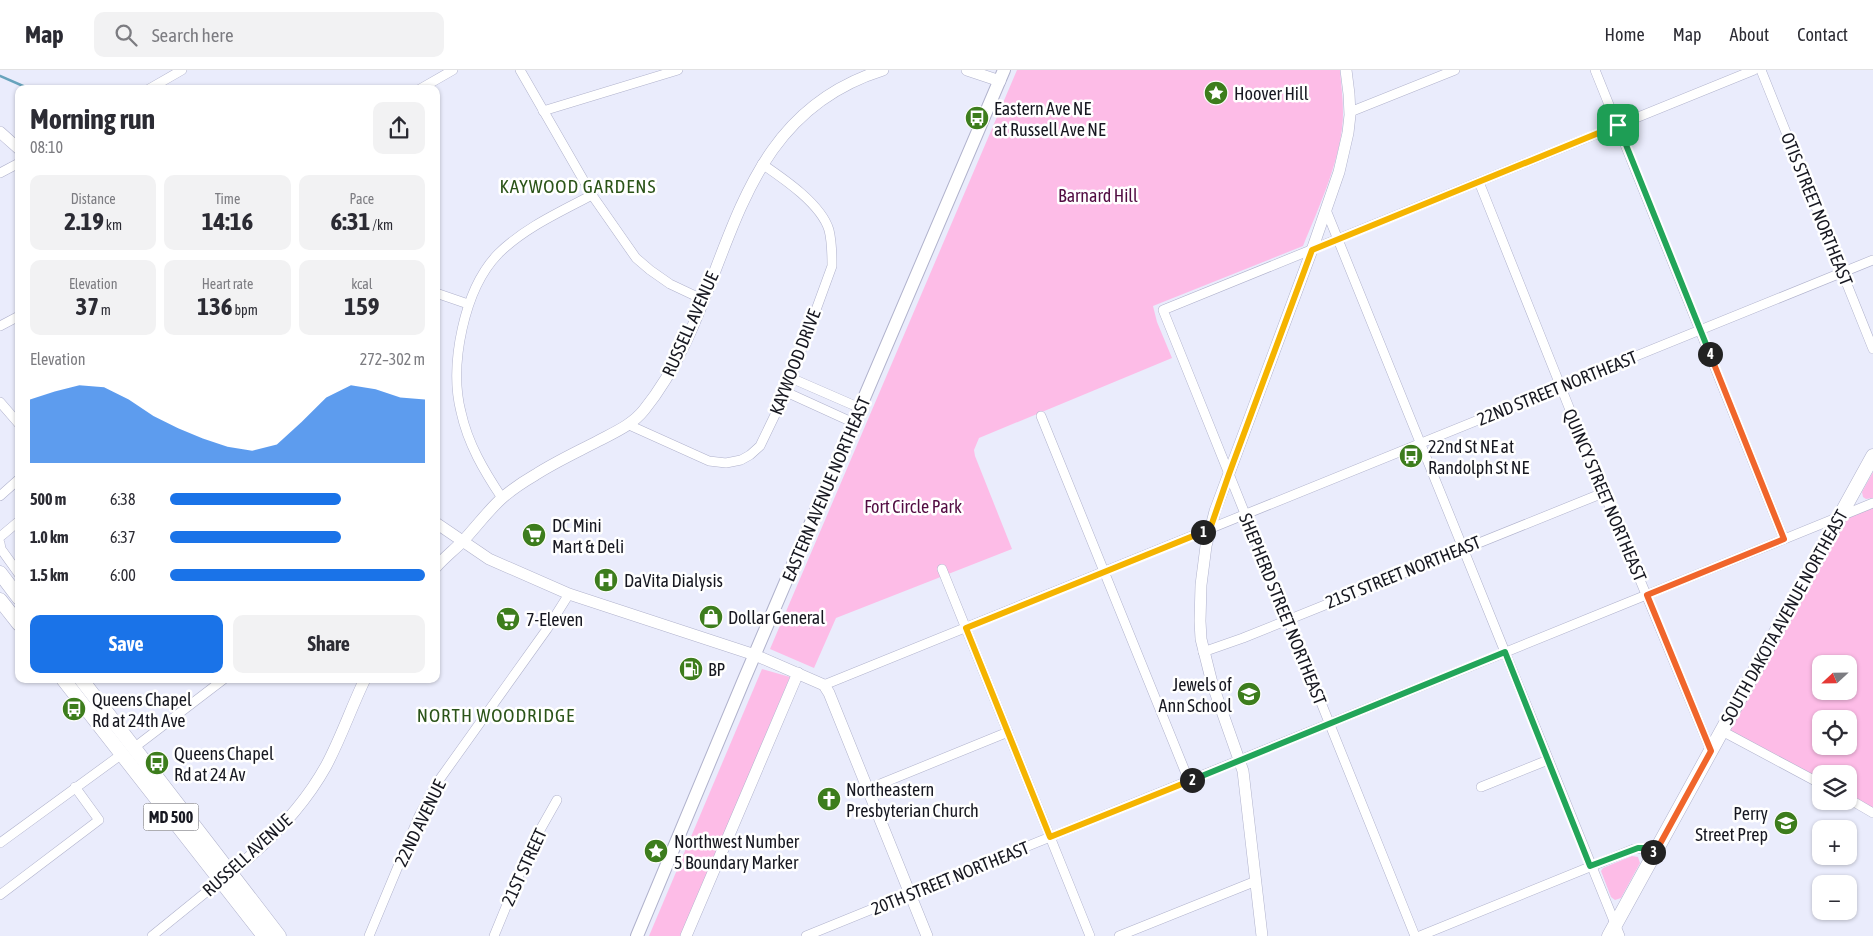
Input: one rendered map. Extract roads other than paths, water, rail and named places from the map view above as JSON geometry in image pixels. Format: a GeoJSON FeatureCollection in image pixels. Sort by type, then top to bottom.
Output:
{"type":"FeatureCollection","features":[{"type":"Feature","properties":{"kind":"main road","name":"EASTERN AVENUE NORTHEAST"},"geometry":{"type":"LineString","coordinates":[[637,936],[754,655],[1002,76]]}},
{"type":"Feature","properties":{"kind":"main road","name":"SOUTH DAKOTA AVENUE NORTHEAST"},"geometry":{"type":"LineString","coordinates":[[1615,932],[1655,853],[1873,456]]}},
{"type":"Feature","properties":{"kind":"main road"},"geometry":{"type":"LineString","coordinates":[[0,573],[15,593]]}},
{"type":"Feature","properties":{"kind":"main road"},"geometry":{"type":"LineString","coordinates":[[0,600],[15,619]]}},
{"type":"Feature","properties":{"kind":"main road","name":"MD 500"},"geometry":{"type":"LineString","coordinates":[[66,683],[122,754],[278,936]]}},
{"type":"Feature","properties":{"kind":"main road","name":"MD 500"},"geometry":{"type":"LineString","coordinates":[[84,683],[148,764],[226,876],[264,936]]}},
{"type":"Feature","properties":{"kind":"main road"},"geometry":{"type":"LineString","coordinates":[[122,754],[132,754],[148,764]]}},
{"type":"Feature","properties":{"kind":"street"},"geometry":{"type":"LineString","coordinates":[[156,85],[182,70]]}},
{"type":"Feature","properties":{"kind":"street"},"geometry":{"type":"LineString","coordinates":[[427,85],[453,70]]}},
{"type":"Feature","properties":{"kind":"street"},"geometry":{"type":"LineString","coordinates":[[520,70],[592,195],[636,258],[670,284],[704,300]]}},
{"type":"Feature","properties":{"kind":"street"},"geometry":{"type":"LineString","coordinates":[[543,111],[678,70]]}},
{"type":"Feature","properties":{"kind":"street","name":"RUSSELL AVENUE"},"geometry":{"type":"LineString","coordinates":[[440,564],[502,498],[536,474],[629,425],[643,412],[657,393],[680,354],[704,300],[714,268],[740,208],[762,164],[776,143],[808,110],[827,95],[848,83],[880,70]]}},
{"type":"Feature","properties":{"kind":"street"},"geometry":{"type":"LineString","coordinates":[[967,70],[1002,76]]}},
{"type":"Feature","properties":{"kind":"street"},"geometry":{"type":"LineString","coordinates":[[1262,936],[1247,797],[1240,760],[1212,683],[1203,652],[1200,609],[1206,546],[1229,474],[1312,250],[1344,152],[1350,112],[1346,70]]}},
{"type":"Feature","properties":{"kind":"street"},"geometry":{"type":"LineString","coordinates":[[1350,112],[1455,70]]}},
{"type":"Feature","properties":{"kind":"street"},"geometry":{"type":"LineString","coordinates":[[1595,70],[1784,539]]}},
{"type":"Feature","properties":{"kind":"street"},"geometry":{"type":"LineString","coordinates":[[1312,250],[1754,70]]}},
{"type":"Feature","properties":{"kind":"street","name":"OTIS STREET NORTHEAST"},"geometry":{"type":"LineString","coordinates":[[1761,70],[1873,348]]}},
{"type":"Feature","properties":{"kind":"street"},"geometry":{"type":"LineString","coordinates":[[0,132],[15,145]]}},
{"type":"Feature","properties":{"kind":"street","name":"KAYWOOD DRIVE"},"geometry":{"type":"LineString","coordinates":[[629,425],[709,461],[726,463],[742,460],[760,446],[786,392],[832,266],[832,247],[829,229],[820,213],[796,188],[762,164]]}},
{"type":"Feature","properties":{"kind":"street"},"geometry":{"type":"LineString","coordinates":[[0,173],[15,165]]}},
{"type":"Feature","properties":{"kind":"street","name":"QUINCY STREET NORTHEAST"},"geometry":{"type":"LineString","coordinates":[[1479,182],[1603,493],[1711,751]]}},
{"type":"Feature","properties":{"kind":"street"},"geometry":{"type":"LineString","coordinates":[[502,498],[474,453],[460,411],[457,382],[459,356],[468,304],[481,276],[497,255],[539,223],[592,195]]}},
{"type":"Feature","properties":{"kind":"street"},"geometry":{"type":"LineString","coordinates":[[1326,210],[1505,652],[1615,932]]}},
{"type":"Feature","properties":{"kind":"street","name":"SHEPHERD STREET NORTHEAST"},"geometry":{"type":"LineString","coordinates":[[1312,250],[1163,310],[1415,936]]}},
{"type":"Feature","properties":{"kind":"street","name":"22ND STREET NORTHEAST"},"geometry":{"type":"LineString","coordinates":[[824,685],[1873,260]]}},
{"type":"Feature","properties":{"kind":"street"},"geometry":{"type":"LineString","coordinates":[[440,294],[468,304]]}},
{"type":"Feature","properties":{"kind":"street"},"geometry":{"type":"LineString","coordinates":[[0,326],[15,318]]}},
{"type":"Feature","properties":{"kind":"street"},"geometry":{"type":"LineString","coordinates":[[791,378],[860,408]]}},
{"type":"Feature","properties":{"kind":"street"},"geometry":{"type":"LineString","coordinates":[[786,392],[854,423]]}},
{"type":"Feature","properties":{"kind":"street"},"geometry":{"type":"LineString","coordinates":[[0,402],[15,419]]}},
{"type":"Feature","properties":{"kind":"street"},"geometry":{"type":"LineString","coordinates":[[1041,416],[1189,781]]}},
{"type":"Feature","properties":{"kind":"street"},"geometry":{"type":"LineString","coordinates":[[0,496],[15,483]]}},
{"type":"Feature","properties":{"kind":"street","name":"21ST STREET NORTHEAST"},"geometry":{"type":"LineString","coordinates":[[1203,652],[1603,493]]}},
{"type":"Feature","properties":{"kind":"street","name":"20TH STREET NORTHEAST"},"geometry":{"type":"LineString","coordinates":[[806,936],[1873,503]]}},
{"type":"Feature","properties":{"kind":"street"},"geometry":{"type":"LineString","coordinates":[[0,537],[15,524]]}},
{"type":"Feature","properties":{"kind":"street"},"geometry":{"type":"LineString","coordinates":[[440,526],[489,559],[569,594],[754,655],[824,685],[829,693],[927,936]]}},
{"type":"Feature","properties":{"kind":"street"},"geometry":{"type":"LineString","coordinates":[[0,543],[1,550],[15,569]]}},
{"type":"Feature","properties":{"kind":"street"},"geometry":{"type":"LineString","coordinates":[[942,569],[1090,936]]}},
{"type":"Feature","properties":{"kind":"street","name":"22ND AVENUE"},"geometry":{"type":"LineString","coordinates":[[369,936],[419,816],[437,783],[547,629],[569,594]]}},
{"type":"Feature","properties":{"kind":"street"},"geometry":{"type":"LineString","coordinates":[[686,936],[798,673]]}},
{"type":"Feature","properties":{"kind":"street"},"geometry":{"type":"LineString","coordinates":[[135,747],[219,683]]}},
{"type":"Feature","properties":{"kind":"street","name":"RUSSELL AVENUE"},"geometry":{"type":"LineString","coordinates":[[152,936],[272,837],[298,809],[315,784],[341,735],[362,683]]}},
{"type":"Feature","properties":{"kind":"street"},"geometry":{"type":"LineString","coordinates":[[1722,731],[1812,779]]}},
{"type":"Feature","properties":{"kind":"street"},"geometry":{"type":"LineString","coordinates":[[868,789],[1008,732]]}},
{"type":"Feature","properties":{"kind":"street"},"geometry":{"type":"LineString","coordinates":[[0,843],[122,754]]}},
{"type":"Feature","properties":{"kind":"street"},"geometry":{"type":"LineString","coordinates":[[1481,787],[1548,760]]}},
{"type":"Feature","properties":{"kind":"street"},"geometry":{"type":"LineString","coordinates":[[0,895],[99,820],[75,787]]}},
{"type":"Feature","properties":{"kind":"street","name":"21ST STREET"},"geometry":{"type":"LineString","coordinates":[[494,936],[531,846],[558,800]]}},
{"type":"Feature","properties":{"kind":"street"},"geometry":{"type":"LineString","coordinates":[[1857,804],[1873,813]]}},
{"type":"Feature","properties":{"kind":"street"},"geometry":{"type":"LineString","coordinates":[[1420,936],[1638,848],[1645,848],[1655,853]]}},
{"type":"Feature","properties":{"kind":"street"},"geometry":{"type":"LineString","coordinates":[[1119,936],[1256,881]]}},
{"type":"Feature","properties":{"kind":"waterway"},"geometry":{"type":"LineString","coordinates":[[0,76],[21,85]]}},
{"type":"Feature","properties":{"kind":"place","name":"Hoover Hill"},"geometry":{"type":"Point","coordinates":[1216,93]}},
{"type":"Feature","properties":{"kind":"place","name":"Eastern Ave NE at Russell Ave NE"},"geometry":{"type":"Point","coordinates":[977,118]}},
{"type":"Feature","properties":{"kind":"place","name":"22nd St NE at Randolph St NE"},"geometry":{"type":"Point","coordinates":[1411,456]}},
{"type":"Feature","properties":{"kind":"place","name":"DC Mini Mart & Deli"},"geometry":{"type":"Point","coordinates":[534,535]}},
{"type":"Feature","properties":{"kind":"place","name":"DaVita Dialysis"},"geometry":{"type":"Point","coordinates":[606,580]}},
{"type":"Feature","properties":{"kind":"place","name":"Dollar General"},"geometry":{"type":"Point","coordinates":[711,617]}},
{"type":"Feature","properties":{"kind":"place","name":"7-Eleven"},"geometry":{"type":"Point","coordinates":[508,619]}},
{"type":"Feature","properties":{"kind":"place","name":"BP"},"geometry":{"type":"Point","coordinates":[691,669]}},
{"type":"Feature","properties":{"kind":"place","name":"Jewels of Ann School"},"geometry":{"type":"Point","coordinates":[1249,694]}},
{"type":"Feature","properties":{"kind":"place","name":"Queens Chapel Rd at 24th Ave"},"geometry":{"type":"Point","coordinates":[74,709]}},
{"type":"Feature","properties":{"kind":"place","name":"Queens Chapel Rd at 24 Av"},"geometry":{"type":"Point","coordinates":[157,763]}},
{"type":"Feature","properties":{"kind":"place","name":"Northeastern Presbyterian Church"},"geometry":{"type":"Point","coordinates":[829,799]}},
{"type":"Feature","properties":{"kind":"place","name":"Perry Street Prep"},"geometry":{"type":"Point","coordinates":[1786,823]}},
{"type":"Feature","properties":{"kind":"place","name":"Northwest Number 5 Boundary Marker"},"geometry":{"type":"Point","coordinates":[656,851]}},
{"type":"Feature","properties":{"kind":"district","name":"KAYWOOD GARDENS"},"geometry":{"type":"Point","coordinates":[578,186]}},
{"type":"Feature","properties":{"kind":"district","name":"NORTH WOODRIDGE"},"geometry":{"type":"Point","coordinates":[496,715]}},
{"type":"Feature","properties":{"kind":"park label","name":"Barnard Hill"},"geometry":{"type":"Point","coordinates":[1098,195]}},
{"type":"Feature","properties":{"kind":"park label","name":"Fort Circle Park"},"geometry":{"type":"Point","coordinates":[913,506]}}]}
